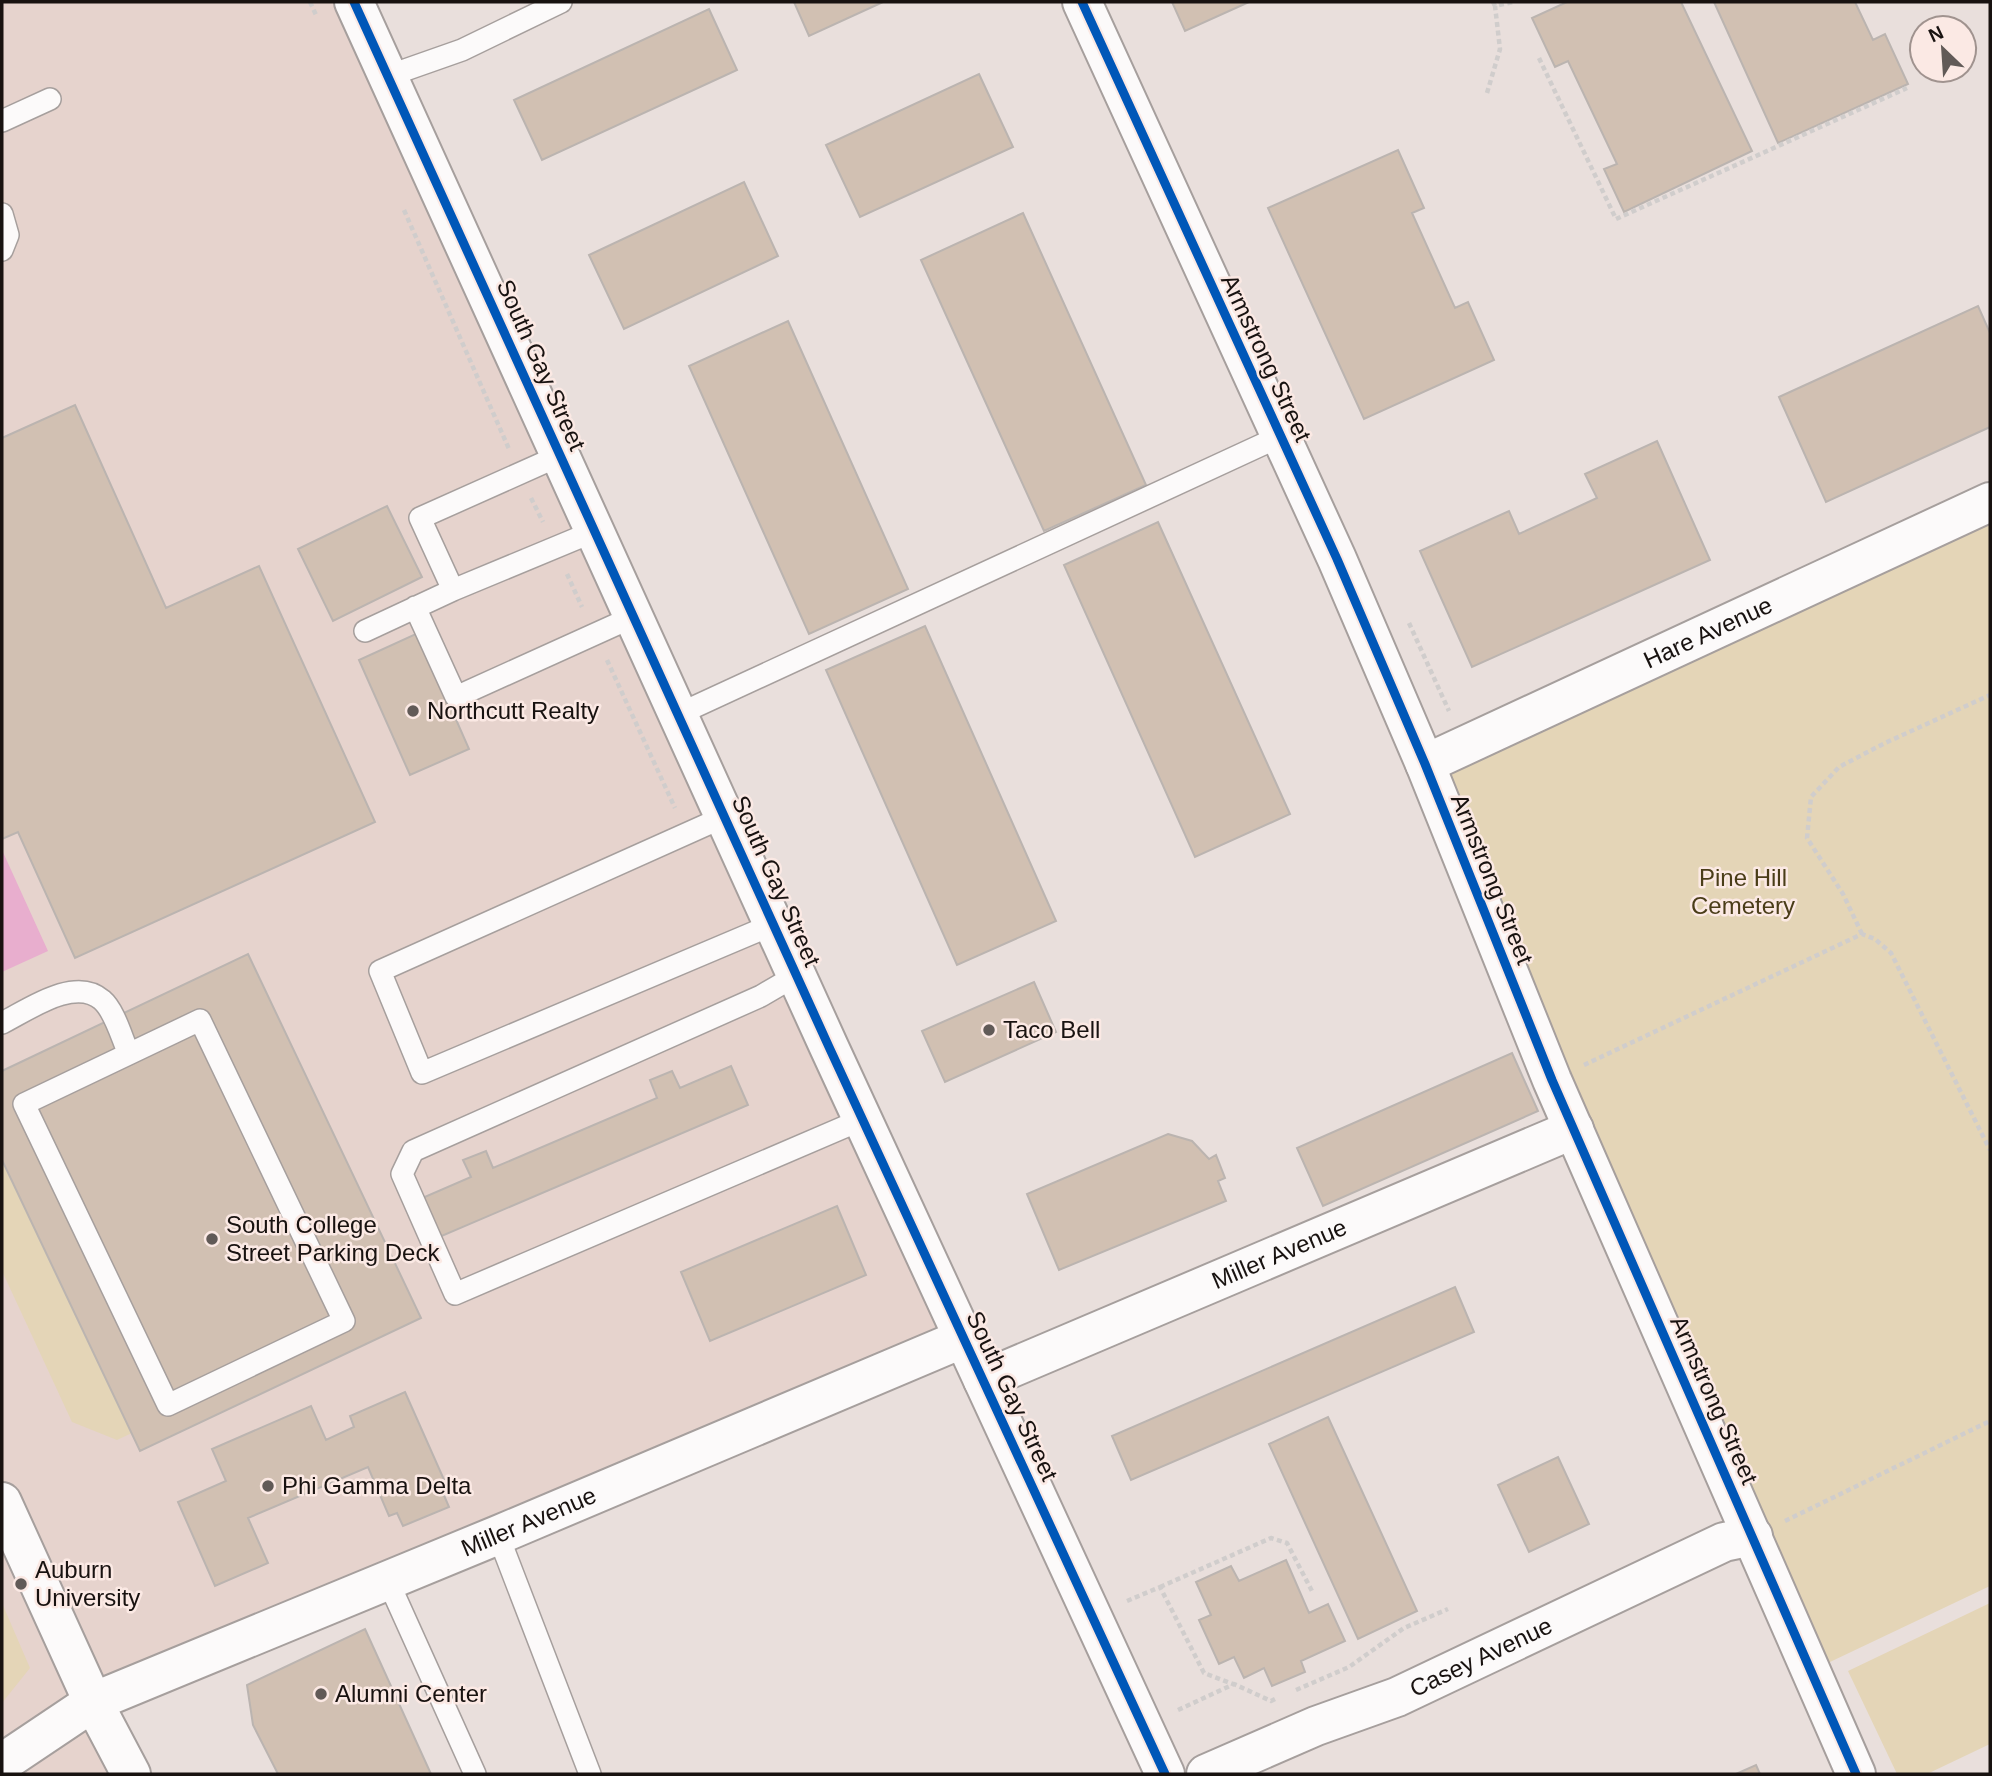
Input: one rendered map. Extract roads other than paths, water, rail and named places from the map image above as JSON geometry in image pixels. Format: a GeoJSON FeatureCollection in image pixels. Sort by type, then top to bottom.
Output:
{"type":"FeatureCollection","features":[{"type":"Feature","properties":{"kind":"street","name":"South Gay Street"},"geometry":{"type":"LineString","coordinates":[[354,2],[797,975],[1165,1774]]}},
{"type":"Feature","properties":{"kind":"street","name":"Armstrong Street"},"geometry":{"type":"LineString","coordinates":[[1083,2],[1281,436],[1425,764],[1552,1080],[1856,1774]]}},
{"type":"Feature","properties":{"kind":"street","name":"Hare Avenue"},"geometry":{"type":"LineString","coordinates":[[1425,764],[1990,502]]}},
{"type":"Feature","properties":{"kind":"street","name":"Miller Avenue"},"geometry":{"type":"LineString","coordinates":[[983,1380],[1574,1129]]}},
{"type":"Feature","properties":{"kind":"street","name":"Miller Avenue"},"geometry":{"type":"LineString","coordinates":[[2,1763],[93,1702],[499,1535],[964,1338]]}},
{"type":"Feature","properties":{"kind":"street"},"geometry":{"type":"LineString","coordinates":[[2,1502],[93,1702],[131,1774]]}},
{"type":"Feature","properties":{"kind":"street","name":"Casey Avenue"},"geometry":{"type":"LineString","coordinates":[[1206,1774],[1316,1726],[1397,1697],[1724,1542],[1753,1536]]}},
{"type":"Feature","properties":{"kind":"lane"},"geometry":{"type":"LineString","coordinates":[[388,76],[463,50],[561,2]]}},
{"type":"Feature","properties":{"kind":"lane"},"geometry":{"type":"LineString","coordinates":[[2,121],[50,99]]}},
{"type":"Feature","properties":{"kind":"lane"},"geometry":{"type":"LineString","coordinates":[[2,214],[8,235],[2,250]]}},
{"type":"Feature","properties":{"kind":"lane"},"geometry":{"type":"LineString","coordinates":[[679,714],[1281,436]]}},
{"type":"Feature","properties":{"kind":"lane"},"geometry":{"type":"LineString","coordinates":[[453,590],[420,519],[561,455]]}},
{"type":"Feature","properties":{"kind":"lane"},"geometry":{"type":"LineString","coordinates":[[365,631],[453,590],[596,531]]}},
{"type":"Feature","properties":{"kind":"lane"},"geometry":{"type":"LineString","coordinates":[[415,607],[456,697],[635,616]]}},
{"type":"Feature","properties":{"kind":"lane"},"geometry":{"type":"LineString","coordinates":[[726,816],[380,971],[422,1073],[774,924]]}},
{"type":"Feature","properties":{"kind":"lane"},"geometry":{"type":"LineString","coordinates":[[797,975],[761,996],[413,1151],[402,1174],[455,1294],[863,1119]]}},
{"type":"Feature","properties":{"kind":"lane"},"geometry":{"type":"LineString","coordinates":[[2,1023],[64,993],[88,992],[104,1001],[129,1054]]}},
{"type":"Feature","properties":{"kind":"lane"},"geometry":{"type":"LineString","coordinates":[[200,1020],[345,1321],[168,1405],[24,1104],[129,1054],[200,1020]]}},
{"type":"Feature","properties":{"kind":"lane"},"geometry":{"type":"LineString","coordinates":[[499,1535],[590,1774]]}},
{"type":"Feature","properties":{"kind":"lane"},"geometry":{"type":"LineString","coordinates":[[388,1581],[475,1774]]}},
{"type":"Feature","properties":{"kind":"place","name":"Northcutt Realty"},"geometry":{"type":"Point","coordinates":[413,711]}},
{"type":"Feature","properties":{"kind":"place","name":"Taco Bell"},"geometry":{"type":"Point","coordinates":[989,1030]}},
{"type":"Feature","properties":{"kind":"place","name":"South College Street Parking Deck"},"geometry":{"type":"Point","coordinates":[212,1239]}},
{"type":"Feature","properties":{"kind":"place","name":"Phi Gamma Delta"},"geometry":{"type":"Point","coordinates":[268,1486]}},
{"type":"Feature","properties":{"kind":"place","name":"Auburn University"},"geometry":{"type":"Point","coordinates":[21,1584]}},
{"type":"Feature","properties":{"kind":"place","name":"Alumni Center"},"geometry":{"type":"Point","coordinates":[321,1694]}},
{"type":"Feature","properties":{"kind":"park label","name":"Pine Hill Cemetery"},"geometry":{"type":"Point","coordinates":[1743,892]}}]}
